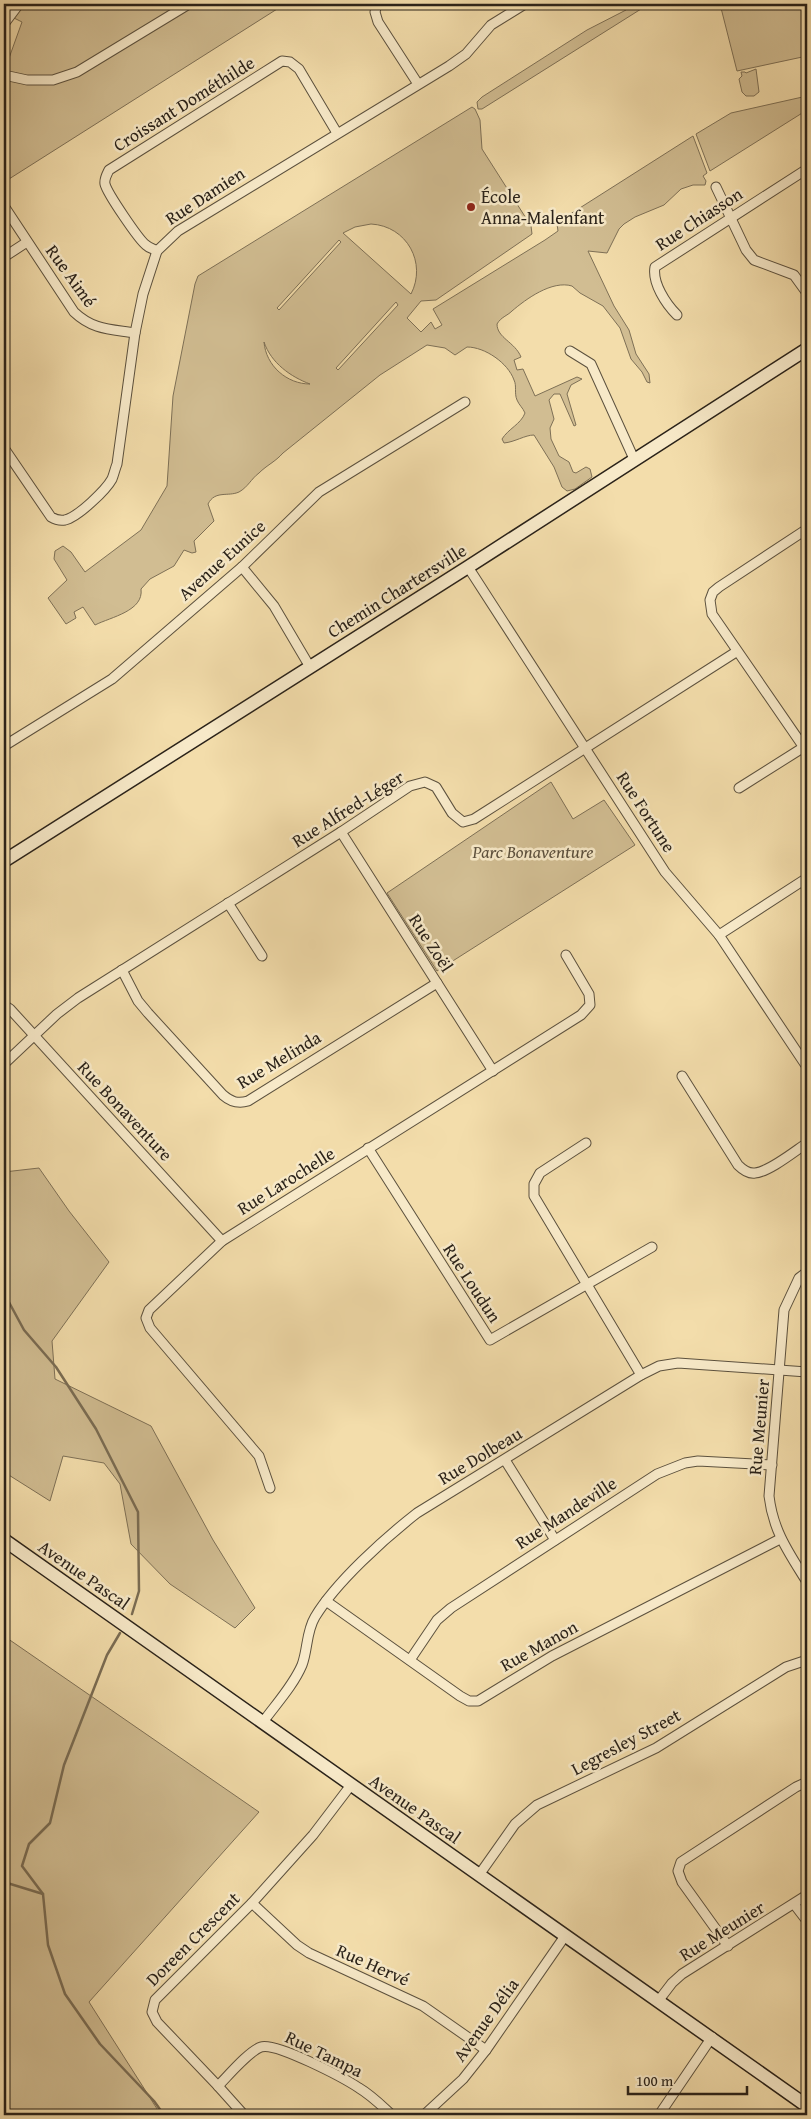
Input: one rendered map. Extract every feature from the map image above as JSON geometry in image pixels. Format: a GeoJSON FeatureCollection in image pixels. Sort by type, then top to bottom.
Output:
{"type":"FeatureCollection","features":[{"type":"Feature","properties":{"kind":"street"},"geometry":{"type":"LineString","coordinates":[[4,24],[19,4]]}},
{"type":"Feature","properties":{"kind":"street"},"geometry":{"type":"LineString","coordinates":[[4,75],[27,80],[53,80],[78,72],[189,4]]}},
{"type":"Feature","properties":{"kind":"street"},"geometry":{"type":"LineString","coordinates":[[377,4],[375,12],[378,22],[418,84]]}},
{"type":"Feature","properties":{"kind":"street","name":"Rue Damien"},"geometry":{"type":"LineString","coordinates":[[4,448],[51,517],[56,521],[65,520],[83,509],[113,478],[117,464],[143,294],[157,251],[178,231],[466,54],[491,25],[525,4]]}},
{"type":"Feature","properties":{"kind":"street","name":"Croissant Dométhilde"},"geometry":{"type":"LineString","coordinates":[[157,251],[146,245],[138,236],[109,193],[105,184],[109,170],[282,61],[290,62],[299,69],[337,133]]}},
{"type":"Feature","properties":{"kind":"street","name":"Rue Chiasson"},"geometry":{"type":"LineString","coordinates":[[677,315],[668,306],[653,276],[655,268],[807,169]]}},
{"type":"Feature","properties":{"kind":"street"},"geometry":{"type":"LineString","coordinates":[[716,187],[746,250],[754,260],[794,275],[807,293]]}},
{"type":"Feature","properties":{"kind":"street","name":"Rue Aimé"},"geometry":{"type":"LineString","coordinates":[[4,206],[74,312],[85,322],[98,328],[136,333]]}},
{"type":"Feature","properties":{"kind":"street"},"geometry":{"type":"LineString","coordinates":[[4,257],[27,242]]}},
{"type":"Feature","properties":{"kind":"street","name":"Chemin Chartersville"},"geometry":{"type":"LineString","coordinates":[[5,858],[468,567],[807,349]]}},
{"type":"Feature","properties":{"kind":"street"},"geometry":{"type":"LineString","coordinates":[[570,351],[591,364],[634,459]]}},
{"type":"Feature","properties":{"kind":"street","name":"Avenue Eunice"},"geometry":{"type":"LineString","coordinates":[[4,746],[112,679],[242,567],[319,492],[465,402]]}},
{"type":"Feature","properties":{"kind":"street"},"geometry":{"type":"LineString","coordinates":[[739,788],[805,749],[736,652],[712,614],[709,604],[711,596],[719,587],[807,528]]}},
{"type":"Feature","properties":{"kind":"street"},"geometry":{"type":"LineString","coordinates":[[242,567],[274,606],[310,667]]}},
{"type":"Feature","properties":{"kind":"street","name":"Rue Fortune"},"geometry":{"type":"LineString","coordinates":[[468,567],[665,872],[719,934],[807,1067]]}},
{"type":"Feature","properties":{"kind":"street","name":"Rue Alfred-Léger"},"geometry":{"type":"LineString","coordinates":[[4,1064],[68,1005],[341,832],[410,786],[425,782],[436,787],[452,813],[462,822],[474,819],[736,652]]}},
{"type":"Feature","properties":{"kind":"street","name":"Rue Zoël"},"geometry":{"type":"LineString","coordinates":[[341,832],[493,1071]]}},
{"type":"Feature","properties":{"kind":"street"},"geometry":{"type":"LineString","coordinates":[[719,934],[807,878]]}},
{"type":"Feature","properties":{"kind":"street"},"geometry":{"type":"LineString","coordinates":[[228,903],[262,956]]}},
{"type":"Feature","properties":{"kind":"street","name":"Rue Larochelle"},"geometry":{"type":"LineString","coordinates":[[270,1488],[259,1456],[156,1335],[147,1321],[147,1314],[152,1307],[222,1241],[581,1015],[590,1005],[589,994],[566,955]]}},
{"type":"Feature","properties":{"kind":"street","name":"Rue Melinda"},"geometry":{"type":"LineString","coordinates":[[122,970],[138,1001],[148,1013],[223,1095],[237,1102],[248,1101],[437,983]]}},
{"type":"Feature","properties":{"kind":"street","name":"Rue Bonaventure"},"geometry":{"type":"LineString","coordinates":[[4,1005],[35,1036],[222,1241]]}},
{"type":"Feature","properties":{"kind":"street"},"geometry":{"type":"LineString","coordinates":[[682,1076],[738,1165],[746,1171],[754,1173],[763,1171],[807,1144]]}},
{"type":"Feature","properties":{"kind":"street"},"geometry":{"type":"LineString","coordinates":[[586,1143],[540,1173],[533,1190],[537,1202],[641,1375]]}},
{"type":"Feature","properties":{"kind":"street","name":"Rue Loudun"},"geometry":{"type":"LineString","coordinates":[[368,1148],[490,1340],[586,1284]]}},
{"type":"Feature","properties":{"kind":"street"},"geometry":{"type":"LineString","coordinates":[[586,1284],[652,1247]]}},
{"type":"Feature","properties":{"kind":"street","name":"Rue Meunier"},"geometry":{"type":"LineString","coordinates":[[807,1272],[800,1278],[784,1310],[770,1505],[771,1515],[780,1539],[807,1582]]}},
{"type":"Feature","properties":{"kind":"street","name":"Rue Dolbeau"},"geometry":{"type":"LineString","coordinates":[[263,1722],[292,1682],[302,1664],[308,1634],[314,1618],[326,1601],[341,1584],[417,1513],[641,1375],[659,1366],[678,1363],[807,1372]]}},
{"type":"Feature","properties":{"kind":"street"},"geometry":{"type":"LineString","coordinates":[[505,1460],[555,1540]]}},
{"type":"Feature","properties":{"kind":"street","name":"Rue Mandeville"},"geometry":{"type":"LineString","coordinates":[[410,1660],[438,1620],[451,1608],[657,1474],[685,1463],[698,1461],[772,1465]]}},
{"type":"Feature","properties":{"kind":"street","name":"Rue Manon"},"geometry":{"type":"LineString","coordinates":[[326,1601],[460,1696],[478,1701],[552,1656],[780,1539]]}},
{"type":"Feature","properties":{"kind":"street","name":"Avenue Pascal"},"geometry":{"type":"LineString","coordinates":[[4,1540],[565,1936],[712,2037],[807,2106]]}},
{"type":"Feature","properties":{"kind":"street","name":"Legresley Street"},"geometry":{"type":"LineString","coordinates":[[479,1875],[515,1824],[537,1805],[656,1748],[786,1667],[807,1660]]}},
{"type":"Feature","properties":{"kind":"street"},"geometry":{"type":"LineString","coordinates":[[728,1946],[682,1882],[678,1871],[681,1862],[796,1787],[807,1782]]}},
{"type":"Feature","properties":{"kind":"street","name":"Doreen Crescent"},"geometry":{"type":"LineString","coordinates":[[244,2115],[157,2022],[152,2012],[155,2000],[252,1903],[314,1835],[351,1785]]}},
{"type":"Feature","properties":{"kind":"street","name":"Rue Meunier"},"geometry":{"type":"LineString","coordinates":[[659,2000],[672,1983],[682,1974],[807,1895]]}},
{"type":"Feature","properties":{"kind":"street","name":"Rue Hervé"},"geometry":{"type":"LineString","coordinates":[[252,1903],[309,1953],[422,2006],[486,2050]]}},
{"type":"Feature","properties":{"kind":"street"},"geometry":{"type":"LineString","coordinates":[[794,1904],[807,1921]]}},
{"type":"Feature","properties":{"kind":"street","name":"Avenue Délia"},"geometry":{"type":"LineString","coordinates":[[424,2115],[462,2080],[486,2050],[565,1936]]}},
{"type":"Feature","properties":{"kind":"street"},"geometry":{"type":"LineString","coordinates":[[659,2115],[712,2037]]}},
{"type":"Feature","properties":{"kind":"street","name":"Rue Tampa"},"geometry":{"type":"LineString","coordinates":[[218,2086],[251,2054],[261,2047],[274,2047],[335,2074],[361,2089],[392,2115]]}},
{"type":"Feature","properties":{"kind":"green space"},"geometry":{"type":"Polygon","coordinates":[[[4,4],[285,4],[9,179],[4,176],[4,72],[22,22],[4,13],[4,4]]]}},
{"type":"Feature","properties":{"kind":"green space"},"geometry":{"type":"Polygon","coordinates":[[[632,4],[649,4],[482,109],[478,109],[477,102],[482,97],[587,30],[626,10],[632,4]]]}},
{"type":"Feature","properties":{"kind":"green space"},"geometry":{"type":"Polygon","coordinates":[[[720,4],[807,4],[807,56],[737,71],[720,4]]]}},
{"type":"Feature","properties":{"kind":"green space"},"geometry":{"type":"Polygon","coordinates":[[[756,69],[759,92],[754,96],[746,96],[742,92],[739,79],[742,76],[741,72],[746,73],[756,69]]]}},
{"type":"Feature","properties":{"kind":"green space"},"geometry":{"type":"Polygon","coordinates":[[[807,96],[807,110],[710,171],[696,134],[731,113],[807,96]]]}},
{"type":"Feature","properties":{"kind":"green space"},"geometry":{"type":"Polygon","coordinates":[[[472,107],[475,109],[480,120],[482,149],[531,226],[532,234],[436,300],[421,301],[407,318],[421,332],[431,322],[435,329],[442,325],[433,309],[545,240],[558,231],[557,224],[564,218],[693,136],[707,173],[703,176],[706,181],[705,185],[693,185],[681,189],[664,205],[635,217],[624,224],[619,229],[607,253],[588,251],[614,306],[629,330],[636,354],[649,374],[650,383],[647,382],[642,372],[631,359],[620,328],[603,306],[580,293],[572,286],[564,285],[548,288],[532,296],[502,318],[497,324],[500,333],[515,347],[521,357],[514,360],[517,370],[523,369],[535,396],[577,377],[582,379],[571,385],[567,394],[576,425],[574,426],[560,394],[554,394],[549,400],[554,419],[550,428],[551,439],[559,456],[569,462],[573,472],[576,473],[586,467],[590,469],[592,477],[575,489],[567,491],[562,487],[554,467],[534,435],[504,443],[502,439],[521,420],[525,413],[517,400],[514,380],[501,362],[488,353],[474,348],[467,347],[455,355],[445,348],[427,345],[380,375],[256,475],[242,490],[214,497],[208,504],[214,521],[194,541],[196,552],[192,553],[184,550],[174,566],[150,579],[141,589],[141,597],[132,608],[95,625],[83,607],[74,612],[76,618],[66,624],[48,598],[67,580],[54,559],[55,551],[63,546],[71,552],[85,572],[141,530],[167,486],[173,396],[198,276],[472,107]],[[371,224],[355,227],[343,233],[411,294],[417,270],[411,248],[404,239],[395,231],[384,226],[371,224]],[[339,240],[277,308],[279,310],[341,242],[339,240]],[[396,302],[336,368],[338,370],[398,305],[396,302]],[[264,342],[266,351],[273,366],[279,372],[293,381],[310,384],[289,373],[277,363],[267,350],[264,342]]]}},
{"type":"Feature","properties":{"kind":"green space","name":"Parc Bonaventure"},"geometry":{"type":"Polygon","coordinates":[[[551,782],[573,819],[604,800],[635,845],[437,971],[387,893],[551,782]]]}},
{"type":"Feature","properties":{"kind":"green space"},"geometry":{"type":"Polygon","coordinates":[[[39,1168],[69,1211],[109,1262],[52,1341],[55,1379],[151,1426],[213,1540],[255,1608],[235,1628],[170,1584],[131,1544],[120,1484],[104,1463],[63,1456],[50,1501],[4,1472],[4,1172],[39,1168]]]}},
{"type":"Feature","properties":{"kind":"green space"},"geometry":{"type":"Polygon","coordinates":[[[4,1636],[259,1812],[89,2002],[161,2115],[4,2115],[4,1636]]]}},
{"type":"Feature","properties":{"kind":"waterway"},"geometry":{"type":"LineString","coordinates":[[4,1293],[24,1330],[56,1367],[96,1429],[138,1512],[139,1591],[132,1614]]}},
{"type":"Feature","properties":{"kind":"waterway"},"geometry":{"type":"LineString","coordinates":[[120,1633],[107,1655],[64,1765],[50,1823],[29,1844],[22,1866],[43,1894],[48,1945],[65,1994],[100,2044],[154,2101],[164,2115]]}},
{"type":"Feature","properties":{"kind":"waterway"},"geometry":{"type":"LineString","coordinates":[[4,1882],[43,1894]]}},
{"type":"Feature","properties":{"kind":"place","name":"École Anna-Malenfant"},"geometry":{"type":"Point","coordinates":[471,207]}}]}
